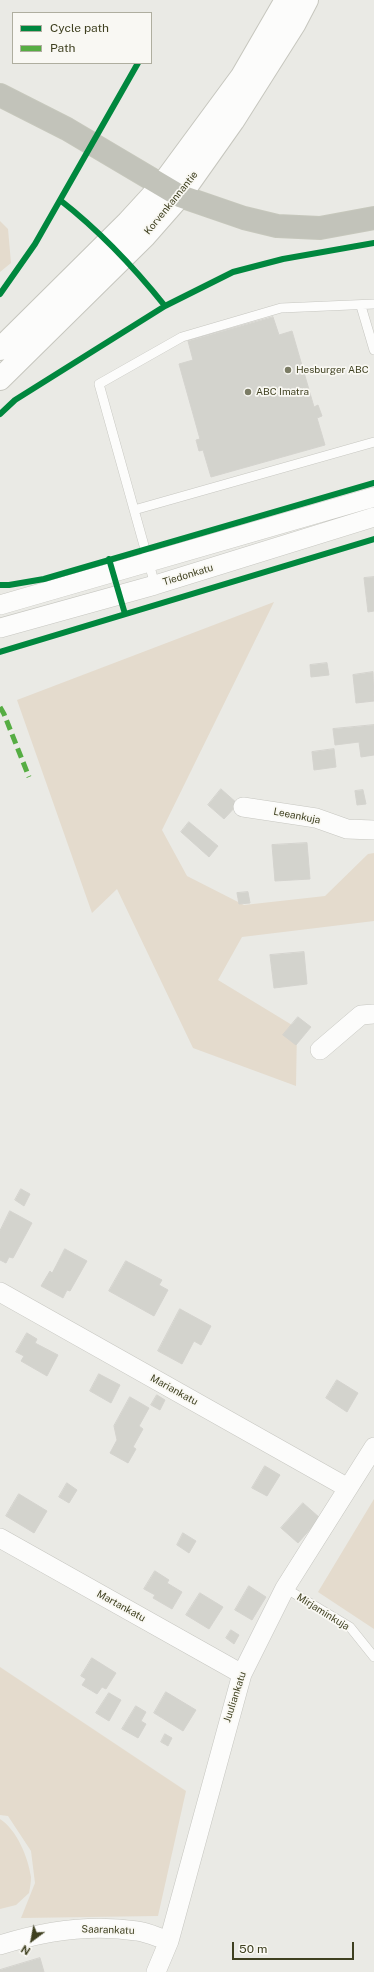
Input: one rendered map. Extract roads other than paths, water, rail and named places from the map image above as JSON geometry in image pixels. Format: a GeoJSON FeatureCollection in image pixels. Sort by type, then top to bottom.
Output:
{"type":"FeatureCollection","features":[{"type":"Feature","properties":{"kind":"highway"},"geometry":{"type":"LineString","coordinates":[[0,95],[67,129],[180,196],[244,218],[277,226],[320,228],[374,218]]}},
{"type":"Feature","properties":{"kind":"main road","name":"Korvenkannantie"},"geometry":{"type":"LineString","coordinates":[[0,379],[144,237],[180,196],[233,121],[261,61],[286,0]]}},
{"type":"Feature","properties":{"kind":"main road","name":"Korvenkannantie"},"geometry":{"type":"LineString","coordinates":[[0,349],[128,222],[161,186],[224,101],[261,61],[307,0]]}},
{"type":"Feature","properties":{"kind":"street"},"geometry":{"type":"LineString","coordinates":[[0,605],[374,497]]}},
{"type":"Feature","properties":{"kind":"street","name":"Tiedonkatu"},"geometry":{"type":"LineString","coordinates":[[0,628],[155,585],[374,518]]}},
{"type":"Feature","properties":{"kind":"street"},"geometry":{"type":"LineString","coordinates":[[0,599],[24,599]]}},
{"type":"Feature","properties":{"kind":"street","name":"Leeankuja"},"geometry":{"type":"LineString","coordinates":[[243,807],[316,818],[347,829],[374,830]]}},
{"type":"Feature","properties":{"kind":"street"},"geometry":{"type":"LineString","coordinates":[[320,1050],[361,1015],[374,1014]]}},
{"type":"Feature","properties":{"kind":"street","name":"Mariankatu"},"geometry":{"type":"LineString","coordinates":[[0,1292],[348,1488]]}},
{"type":"Feature","properties":{"kind":"street","name":"Juuliankatu"},"geometry":{"type":"LineString","coordinates":[[156,1972],[169,1942],[242,1674],[285,1588],[374,1447]]}},
{"type":"Feature","properties":{"kind":"street","name":"Martankatu"},"geometry":{"type":"LineString","coordinates":[[0,1538],[242,1674]]}},
{"type":"Feature","properties":{"kind":"street","name":"Saarankatu"},"geometry":{"type":"LineString","coordinates":[[0,1945],[25,1937],[84,1928],[138,1931],[169,1942]]}},
{"type":"Feature","properties":{"kind":"lane"},"geometry":{"type":"LineString","coordinates":[[155,585],[99,384],[182,337],[281,308],[361,306],[374,304]]}},
{"type":"Feature","properties":{"kind":"lane"},"geometry":{"type":"LineString","coordinates":[[361,306],[374,350]]}},
{"type":"Feature","properties":{"kind":"lane"},"geometry":{"type":"LineString","coordinates":[[134,510],[374,442]]}},
{"type":"Feature","properties":{"kind":"lane","name":"Mirjaminkuja"},"geometry":{"type":"LineString","coordinates":[[285,1588],[350,1627],[374,1657]]}},
{"type":"Feature","properties":{"kind":"place","name":"Hesburger ABC"},"geometry":{"type":"Point","coordinates":[288,370]}},
{"type":"Feature","properties":{"kind":"place","name":"ABC Imatra"},"geometry":{"type":"Point","coordinates":[248,392]}}]}
